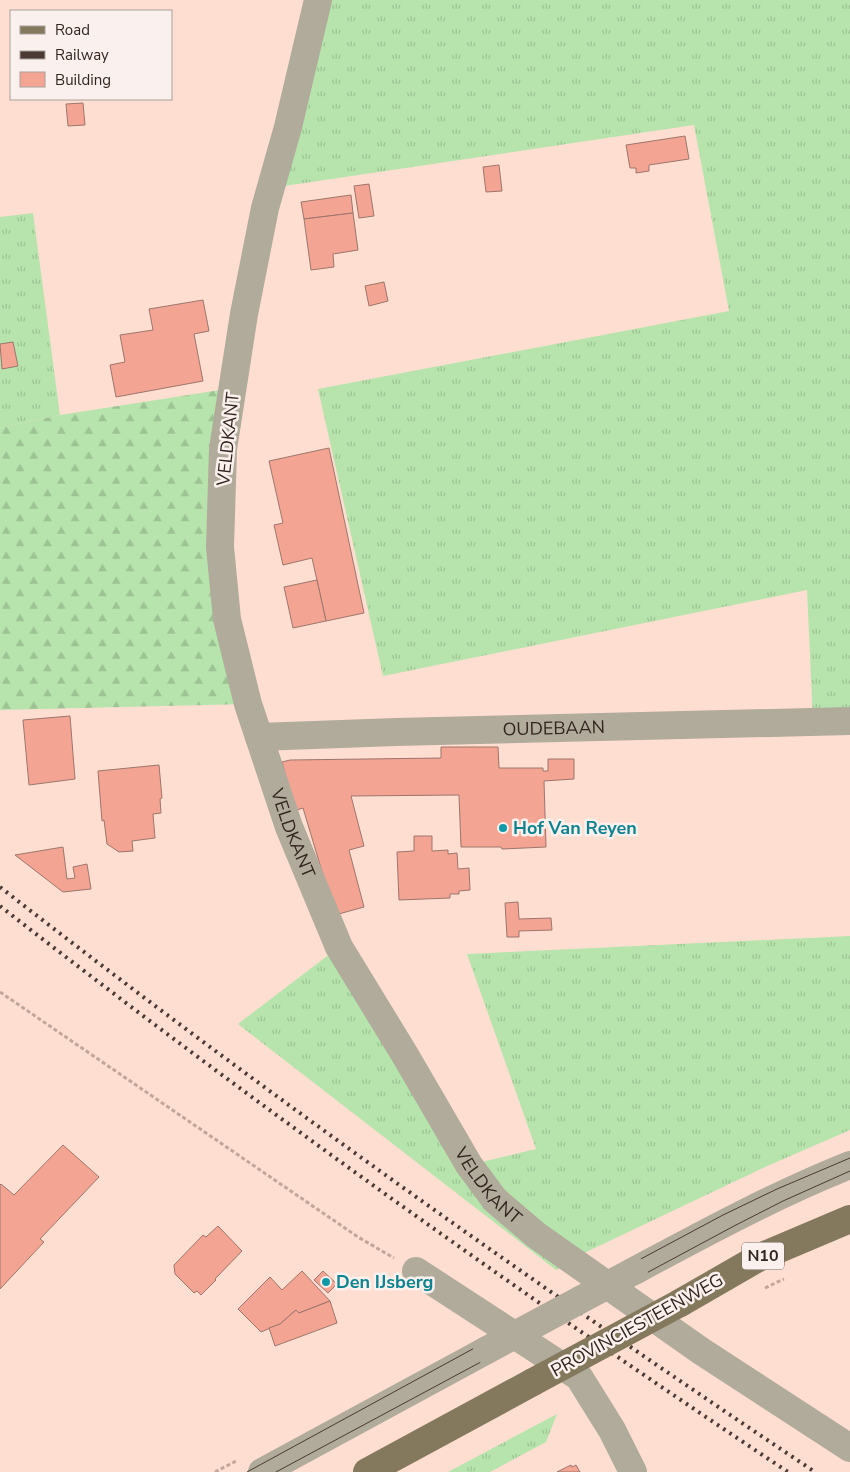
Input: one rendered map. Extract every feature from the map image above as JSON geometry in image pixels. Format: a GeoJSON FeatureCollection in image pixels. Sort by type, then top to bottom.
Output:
{"type":"FeatureCollection","features":[{"type":"Feature","properties":{"kind":"main road","name":"PROVINCIESTEENWEG"},"geometry":{"type":"LineString","coordinates":[[367,1472],[680,1303],[760,1257],[850,1218]]}},
{"type":"Feature","properties":{"kind":"street","name":"VELDKANT"},"geometry":{"type":"LineString","coordinates":[[318,0],[288,127],[265,208],[244,314],[224,449],[220,546],[227,619],[248,704],[289,827],[339,947],[469,1165],[494,1200],[536,1235],[701,1351],[850,1448]]}},
{"type":"Feature","properties":{"kind":"street","name":"OUDEBAAN"},"geometry":{"type":"LineString","coordinates":[[259,737],[850,721]]}},
{"type":"Feature","properties":{"kind":"street"},"geometry":{"type":"LineString","coordinates":[[262,1472],[634,1271],[780,1195],[850,1165]]}},
{"type":"Feature","properties":{"kind":"street"},"geometry":{"type":"LineString","coordinates":[[416,1271],[579,1377],[621,1425],[633,1472]]}},
{"type":"Feature","properties":{"kind":"path"},"geometry":{"type":"LineString","coordinates":[[0,992],[358,1237],[416,1271]]}},
{"type":"Feature","properties":{"kind":"path"},"geometry":{"type":"LineString","coordinates":[[762,1289],[788,1277]]}},
{"type":"Feature","properties":{"kind":"green space"},"geometry":{"type":"Polygon","coordinates":[[[318,0],[850,0],[850,721],[813,722],[807,590],[383,676],[318,389],[729,311],[694,125],[271,188],[318,0]]]}},
{"type":"Feature","properties":{"kind":"green space"},"geometry":{"type":"Polygon","coordinates":[[[33,213],[60,415],[0,428],[0,217],[33,213]]]}},
{"type":"Feature","properties":{"kind":"green space"},"geometry":{"type":"Polygon","coordinates":[[[233,388],[223,449],[248,704],[0,710],[0,428],[60,415],[233,388]]]}},
{"type":"Feature","properties":{"kind":"green space"},"geometry":{"type":"Polygon","coordinates":[[[850,936],[850,1130],[765,1167],[580,1255],[556,1270],[238,1024],[339,947],[469,1165],[536,1149],[467,954],[850,936]]]}},
{"type":"Feature","properties":{"kind":"green space"},"geometry":{"type":"Polygon","coordinates":[[[557,1414],[546,1442],[490,1472],[448,1472],[557,1414]]]}},
{"type":"Feature","properties":{"kind":"building"},"geometry":{"type":"Polygon","coordinates":[[[83,103],[85,125],[68,126],[66,104],[83,103]]]}},
{"type":"Feature","properties":{"kind":"building"},"geometry":{"type":"Polygon","coordinates":[[[685,136],[689,159],[649,165],[649,171],[636,173],[636,168],[630,168],[626,145],[685,136]]]}},
{"type":"Feature","properties":{"kind":"building"},"geometry":{"type":"Polygon","coordinates":[[[499,165],[502,191],[486,192],[483,167],[499,165]]]}},
{"type":"Feature","properties":{"kind":"building"},"geometry":{"type":"Polygon","coordinates":[[[369,184],[374,216],[359,218],[354,186],[369,184]]]}},
{"type":"Feature","properties":{"kind":"building"},"geometry":{"type":"Polygon","coordinates":[[[351,195],[353,213],[304,219],[301,202],[351,195]]]}},
{"type":"Feature","properties":{"kind":"building"},"geometry":{"type":"Polygon","coordinates":[[[353,213],[358,250],[333,254],[334,267],[311,270],[304,219],[353,213]]]}},
{"type":"Feature","properties":{"kind":"building"},"geometry":{"type":"Polygon","coordinates":[[[384,282],[388,301],[369,306],[365,286],[384,282]]]}},
{"type":"Feature","properties":{"kind":"building"},"geometry":{"type":"Polygon","coordinates":[[[203,300],[209,331],[194,334],[203,381],[116,397],[110,365],[125,362],[120,335],[153,330],[149,309],[203,300]]]}},
{"type":"Feature","properties":{"kind":"building"},"geometry":{"type":"Polygon","coordinates":[[[13,342],[18,366],[2,369],[0,344],[13,342]]]}},
{"type":"Feature","properties":{"kind":"building"},"geometry":{"type":"Polygon","coordinates":[[[329,448],[364,613],[326,621],[312,558],[283,565],[274,525],[283,523],[269,461],[329,448]]]}},
{"type":"Feature","properties":{"kind":"building"},"geometry":{"type":"Polygon","coordinates":[[[317,580],[326,621],[293,628],[284,587],[317,580]]]}},
{"type":"Feature","properties":{"kind":"building"},"geometry":{"type":"Polygon","coordinates":[[[70,716],[75,779],[29,785],[23,720],[70,716]]]}},
{"type":"Feature","properties":{"kind":"building","name":"Hof Van Reyen"},"geometry":{"type":"Polygon","coordinates":[[[441,747],[498,747],[499,768],[543,768],[543,771],[548,771],[548,759],[574,759],[574,779],[544,781],[546,847],[502,849],[501,847],[461,847],[459,795],[351,796],[364,846],[349,850],[364,907],[335,915],[303,808],[297,810],[291,796],[282,762],[290,760],[441,758],[441,747]]]}},
{"type":"Feature","properties":{"kind":"building"},"geometry":{"type":"Polygon","coordinates":[[[159,765],[162,798],[160,799],[161,813],[153,814],[155,838],[132,841],[133,851],[119,852],[107,844],[104,820],[102,821],[98,771],[159,765]]]}},
{"type":"Feature","properties":{"kind":"building"},"geometry":{"type":"Polygon","coordinates":[[[414,836],[432,836],[432,851],[448,850],[448,854],[457,853],[458,869],[469,868],[470,890],[459,891],[459,894],[450,894],[450,898],[399,900],[397,852],[414,851],[414,836]]]}},
{"type":"Feature","properties":{"kind":"building"},"geometry":{"type":"Polygon","coordinates":[[[63,847],[67,879],[75,878],[73,867],[87,864],[91,889],[63,892],[15,855],[63,847]]]}},
{"type":"Feature","properties":{"kind":"building"},"geometry":{"type":"Polygon","coordinates":[[[518,902],[519,919],[551,918],[552,930],[519,931],[519,937],[507,937],[505,903],[518,902]]]}},
{"type":"Feature","properties":{"kind":"building"},"geometry":{"type":"Polygon","coordinates":[[[63,1145],[99,1177],[40,1239],[44,1242],[0,1289],[0,1185],[14,1195],[63,1145]]]}},
{"type":"Feature","properties":{"kind":"building"},"geometry":{"type":"Polygon","coordinates":[[[218,1226],[242,1251],[201,1295],[197,1291],[194,1293],[175,1274],[174,1265],[203,1235],[206,1237],[218,1226]]]}},
{"type":"Feature","properties":{"kind":"building"},"geometry":{"type":"Polygon","coordinates":[[[302,1271],[330,1301],[299,1313],[296,1310],[280,1324],[261,1332],[238,1309],[270,1277],[282,1290],[302,1271]]]}},
{"type":"Feature","properties":{"kind":"building","name":"Den IJsberg"},"geometry":{"type":"Polygon","coordinates":[[[323,1271],[337,1284],[328,1293],[314,1280],[323,1271]]]}},
{"type":"Feature","properties":{"kind":"building"},"geometry":{"type":"Polygon","coordinates":[[[330,1301],[337,1323],[275,1346],[269,1328],[280,1324],[296,1310],[299,1313],[330,1301]]]}},
{"type":"Feature","properties":{"kind":"building"},"geometry":{"type":"Polygon","coordinates":[[[571,1465],[572,1467],[576,1465],[580,1472],[557,1472],[571,1465]]]}},
{"type":"Feature","properties":{"kind":"tram line"},"geometry":{"type":"LineString","coordinates":[[247,1472],[723,1215],[777,1189],[850,1158]]}},
{"type":"Feature","properties":{"kind":"tram line"},"geometry":{"type":"LineString","coordinates":[[276,1472],[734,1226],[783,1201],[850,1171]]}},
{"type":"Feature","properties":{"kind":"railway"},"geometry":{"type":"LineString","coordinates":[[0,887],[99,964],[402,1187],[608,1331],[815,1472]]}},
{"type":"Feature","properties":{"kind":"railway"},"geometry":{"type":"LineString","coordinates":[[0,906],[290,1125],[587,1336],[788,1472]]}},
{"type":"Feature","properties":{"kind":"place","name":"Hof Van Reyen"},"geometry":{"type":"Point","coordinates":[503,828]}},
{"type":"Feature","properties":{"kind":"place","name":"Den IJsberg"},"geometry":{"type":"Point","coordinates":[326,1282]}}]}
